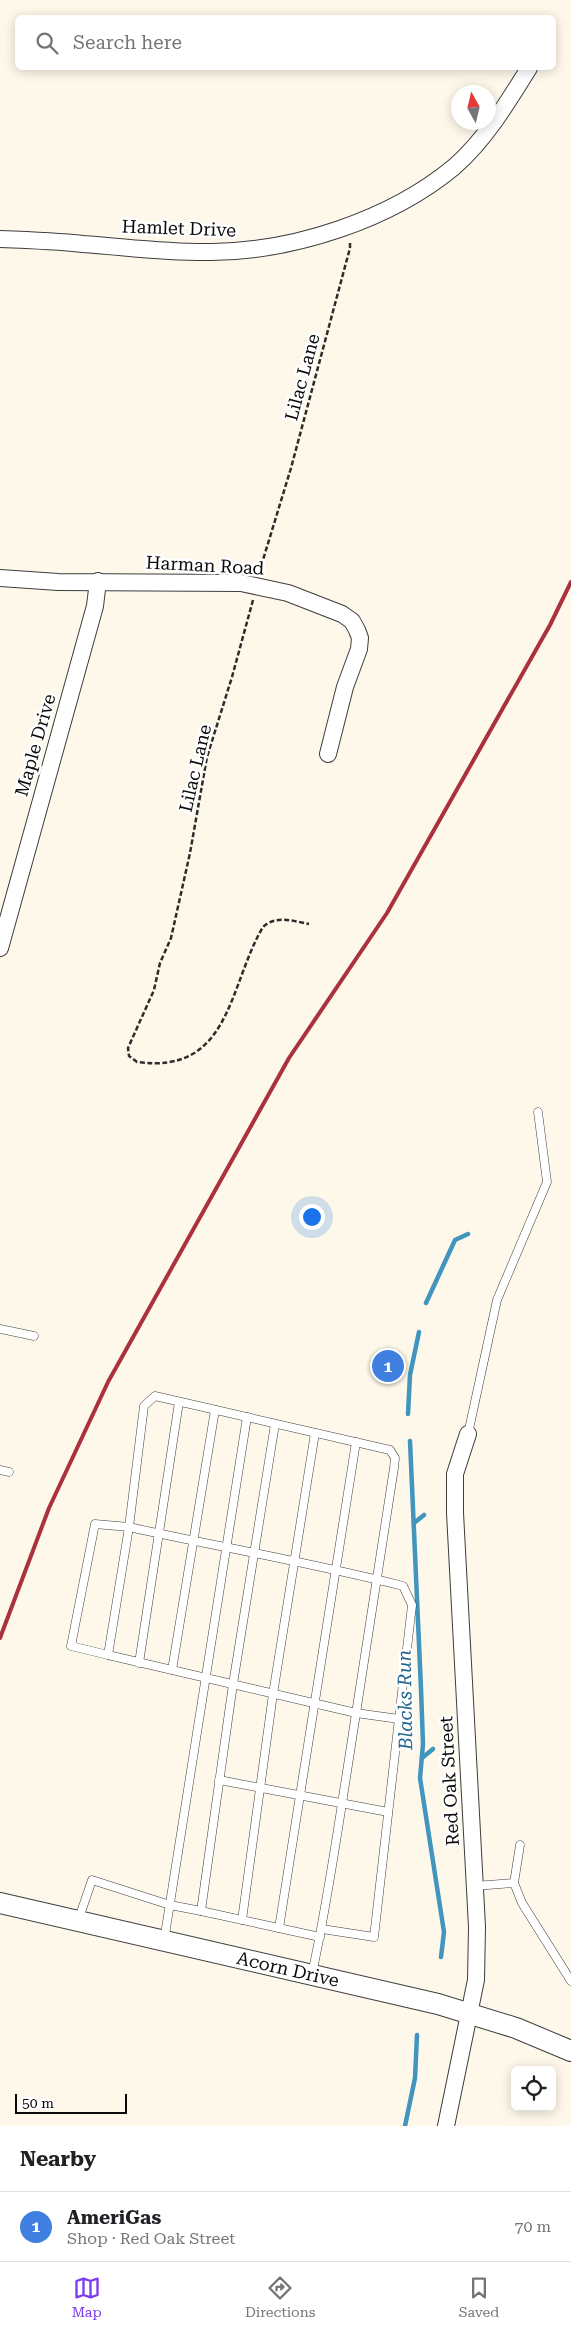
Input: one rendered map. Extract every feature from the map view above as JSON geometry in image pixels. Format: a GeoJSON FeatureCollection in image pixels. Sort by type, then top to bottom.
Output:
{"type":"FeatureCollection","features":[{"type":"Feature","properties":{"kind":"street","name":"Hamlet Drive"},"geometry":{"type":"LineString","coordinates":[[0,239],[166,251],[212,252],[262,247],[347,227],[393,206],[431,184],[454,166],[475,145],[493,122],[528,70]]}},
{"type":"Feature","properties":{"kind":"street","name":"Harman Road"},"geometry":{"type":"LineString","coordinates":[[0,578],[256,585],[288,593],[342,614],[352,621],[357,630],[360,638],[359,649],[345,687],[328,754]]}},
{"type":"Feature","properties":{"kind":"street","name":"Maple Drive"},"geometry":{"type":"LineString","coordinates":[[0,948],[95,606],[98,582]]}},
{"type":"Feature","properties":{"kind":"street","name":"Red Oak Street"},"geometry":{"type":"LineString","coordinates":[[446,2126],[476,1980],[475,1886],[455,1513],[455,1474],[468,1434]]}},
{"type":"Feature","properties":{"kind":"street","name":"Acorn Drive"},"geometry":{"type":"LineString","coordinates":[[0,1903],[404,1995],[516,2028],[571,2051]]}},
{"type":"Feature","properties":{"kind":"lane"},"geometry":{"type":"LineString","coordinates":[[468,1434],[497,1300],[548,1182],[538,1112]]}},
{"type":"Feature","properties":{"kind":"lane"},"geometry":{"type":"LineString","coordinates":[[0,1329],[34,1336]]}},
{"type":"Feature","properties":{"kind":"lane"},"geometry":{"type":"LineString","coordinates":[[108,1655],[129,1527],[144,1406],[155,1396],[390,1450],[395,1458],[342,1804],[321,1933],[312,1974]]}},
{"type":"Feature","properties":{"kind":"lane"},"geometry":{"type":"LineString","coordinates":[[139,1663],[179,1402]]}},
{"type":"Feature","properties":{"kind":"lane"},"geometry":{"type":"LineString","coordinates":[[172,1670],[215,1410]]}},
{"type":"Feature","properties":{"kind":"lane"},"geometry":{"type":"LineString","coordinates":[[164,1941],[247,1417]]}},
{"type":"Feature","properties":{"kind":"lane"},"geometry":{"type":"LineString","coordinates":[[201,1912],[233,1684],[275,1424]]}},
{"type":"Feature","properties":{"kind":"lane"},"geometry":{"type":"LineString","coordinates":[[242,1920],[273,1694],[315,1433]]}},
{"type":"Feature","properties":{"kind":"lane"},"geometry":{"type":"LineString","coordinates":[[279,1928],[356,1442]]}},
{"type":"Feature","properties":{"kind":"lane"},"geometry":{"type":"LineString","coordinates":[[0,1470],[10,1472]]}},
{"type":"Feature","properties":{"kind":"lane"},"geometry":{"type":"LineString","coordinates":[[78,1921],[92,1880],[170,1905],[279,1928],[374,1937],[388,1812],[399,1720],[412,1605],[403,1586],[376,1579],[129,1527],[94,1524],[71,1646],[315,1704],[399,1720]]}},
{"type":"Feature","properties":{"kind":"lane"},"geometry":{"type":"LineString","coordinates":[[219,1780],[388,1812]]}},
{"type":"Feature","properties":{"kind":"lane"},"geometry":{"type":"LineString","coordinates":[[520,1845],[514,1883],[522,1903],[571,1981]]}},
{"type":"Feature","properties":{"kind":"lane"},"geometry":{"type":"LineString","coordinates":[[475,1886],[514,1883]]}},
{"type":"Feature","properties":{"kind":"path","name":"Lilac Lane"},"geometry":{"type":"LineString","coordinates":[[309,924],[290,920],[273,921],[263,927],[256,938],[232,1003],[209,1042],[200,1050],[187,1058],[170,1063],[137,1062],[129,1056],[128,1048],[154,990],[160,963],[171,938],[190,853],[207,757],[244,637],[262,558],[291,468],[350,248],[347,227]]}},
{"type":"Feature","properties":{"kind":"waterway","name":"Blacks Run"},"geometry":{"type":"LineString","coordinates":[[426,1303],[455,1240],[468,1234]]}},
{"type":"Feature","properties":{"kind":"waterway","name":"Blacks Run"},"geometry":{"type":"LineString","coordinates":[[408,1414],[410,1375],[419,1332]]}},
{"type":"Feature","properties":{"kind":"waterway","name":"Blacks Run"},"geometry":{"type":"LineString","coordinates":[[410,1441],[423,1744],[420,1778],[444,1932],[441,1957]]}},
{"type":"Feature","properties":{"kind":"waterway"},"geometry":{"type":"LineString","coordinates":[[414,1523],[424,1515]]}},
{"type":"Feature","properties":{"kind":"waterway"},"geometry":{"type":"LineString","coordinates":[[422,1758],[433,1749]]}},
{"type":"Feature","properties":{"kind":"waterway","name":"Blacks Run"},"geometry":{"type":"LineString","coordinates":[[405,2126],[415,2078],[417,2035]]}},
{"type":"Feature","properties":{"kind":"railway"},"geometry":{"type":"LineString","coordinates":[[0,1638],[49,1508],[108,1382],[289,1058],[387,913],[550,625],[571,582]]}},
{"type":"Feature","properties":{"kind":"place","name":"AmeriGas"},"geometry":{"type":"Point","coordinates":[388,1366]}}]}
